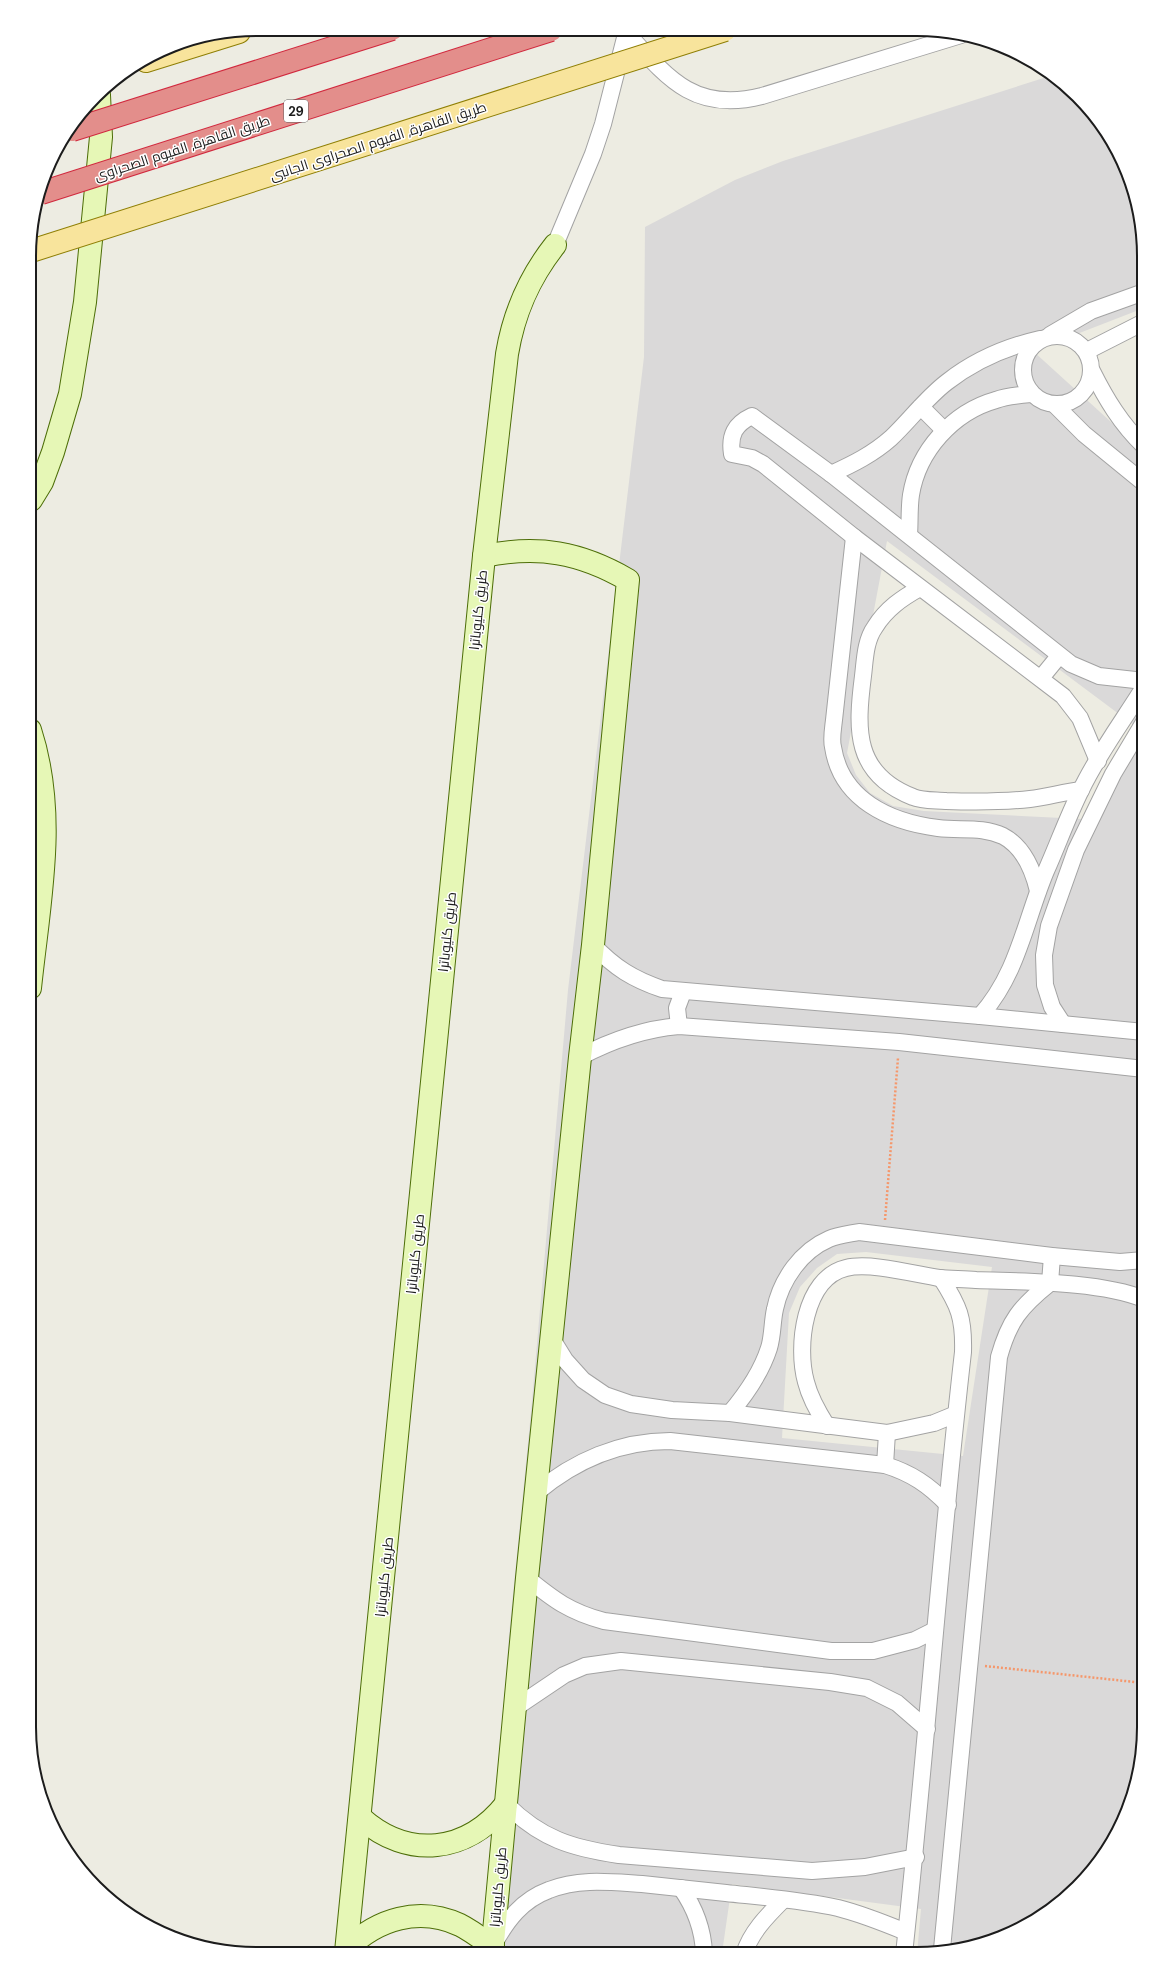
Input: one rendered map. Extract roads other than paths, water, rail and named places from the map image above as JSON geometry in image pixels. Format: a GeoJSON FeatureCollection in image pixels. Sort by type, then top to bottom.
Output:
{"type":"FeatureCollection","features":[{"type":"Feature","properties":{"kind":"highway"},"geometry":{"type":"LineString","coordinates":[[77,128],[370,36]]}},
{"type":"Feature","properties":{"kind":"highway","name":"طريق القاهرة, الفيوم الصحراوى"},"geometry":{"type":"LineString","coordinates":[[46,191],[532,36]]}},
{"type":"Feature","properties":{"kind":"main road","name":"طريق القاهرة, الفيوم الصحراوى الجانبى"},"geometry":{"type":"LineString","coordinates":[[36,249],[706,36]]}},
{"type":"Feature","properties":{"kind":"main road"},"geometry":{"type":"LineString","coordinates":[[173,52],[214,40]]}},
{"type":"Feature","properties":{"kind":"main road"},"geometry":{"type":"LineString","coordinates":[[36,492],[42,482],[51,458],[70,394],[85,302],[101,137],[99,101]]}},
{"type":"Feature","properties":{"kind":"main road","name":"طريق كليوباترا"},"geometry":{"type":"LineString","coordinates":[[346,1947],[484,556],[510,333],[516,313],[527,288],[541,264],[555,245]]}},
{"type":"Feature","properties":{"kind":"main road","name":"طريق كليوباترا"},"geometry":{"type":"LineString","coordinates":[[484,556],[521,550],[558,552],[595,562],[628,580],[593,946],[580,1057],[536,1493],[492,1947]]}},
{"type":"Feature","properties":{"kind":"main road"},"geometry":{"type":"LineString","coordinates":[[36,755],[43,784],[46,828],[36,928]]}},
{"type":"Feature","properties":{"kind":"main road"},"geometry":{"type":"LineString","coordinates":[[360,1818],[370,1827],[394,1840],[420,1845],[447,1844],[474,1833],[486,1825],[506,1804]]}},
{"type":"Feature","properties":{"kind":"main road"},"geometry":{"type":"LineString","coordinates":[[349,1947],[367,1931],[378,1925],[404,1917],[417,1916],[438,1918],[459,1925],[488,1947]]}},
{"type":"Feature","properties":{"kind":"street"},"geometry":{"type":"LineString","coordinates":[[555,245],[593,154],[626,36]]}},
{"type":"Feature","properties":{"kind":"street"},"geometry":{"type":"LineString","coordinates":[[630,36],[658,68],[684,88],[699,95],[731,101],[762,96],[950,39]]}},
{"type":"Feature","properties":{"kind":"street"},"geometry":{"type":"LineString","coordinates":[[1137,295],[1091,311],[1045,337],[1028,350],[1023,364],[1024,380],[1032,394],[1042,401],[1055,405],[1084,434],[1137,477]]}},
{"type":"Feature","properties":{"kind":"street"},"geometry":{"type":"LineString","coordinates":[[1087,351],[1137,326]]}},
{"type":"Feature","properties":{"kind":"street"},"geometry":{"type":"LineString","coordinates":[[831,474],[853,464],[873,452],[892,437],[946,383],[967,368],[990,355],[1014,345],[1045,337],[1064,336],[1077,341],[1087,351],[1092,371],[1106,400],[1123,423],[1137,438]]}},
{"type":"Feature","properties":{"kind":"street"},"geometry":{"type":"LineString","coordinates":[[1055,405],[1073,401],[1087,388],[1092,371]]}},
{"type":"Feature","properties":{"kind":"street"},"geometry":{"type":"LineString","coordinates":[[910,535],[911,495],[916,477],[923,460],[944,430],[961,416],[978,406],[996,400],[1032,394]]}},
{"type":"Feature","properties":{"kind":"street"},"geometry":{"type":"LineString","coordinates":[[921,407],[944,430]]}},
{"type":"Feature","properties":{"kind":"street"},"geometry":{"type":"LineString","coordinates":[[1098,761],[1086,730],[1072,706],[1063,696],[854,537],[763,464],[752,458],[732,454],[730,442],[733,430],[741,421],[752,416],[910,535],[1058,656],[1071,664],[1099,676],[1137,680]]}},
{"type":"Feature","properties":{"kind":"street"},"geometry":{"type":"LineString","coordinates":[[854,537],[832,746],[839,772],[854,793],[873,807],[894,818],[938,828],[985,829],[1005,837],[1021,851],[1033,870],[1038,891]]}},
{"type":"Feature","properties":{"kind":"street"},"geometry":{"type":"LineString","coordinates":[[920,588],[894,605],[883,616],[874,628],[868,641],[860,703],[859,728],[863,751],[875,772],[893,788],[915,798],[938,800],[1011,801],[1081,790]]}},
{"type":"Feature","properties":{"kind":"street"},"geometry":{"type":"LineString","coordinates":[[1041,678],[1058,656]]}},
{"type":"Feature","properties":{"kind":"street"},"geometry":{"type":"LineString","coordinates":[[980,1016],[989,1007],[1009,974],[1020,950],[1038,891],[1081,790],[1137,698]]}},
{"type":"Feature","properties":{"kind":"street"},"geometry":{"type":"LineString","coordinates":[[1063,1024],[1052,1007],[1045,985],[1044,955],[1049,926],[1076,850],[1113,774],[1137,734]]}},
{"type":"Feature","properties":{"kind":"street"},"geometry":{"type":"LineString","coordinates":[[593,946],[607,960],[624,973],[662,989],[683,992],[980,1016],[1137,1031]]}},
{"type":"Feature","properties":{"kind":"street"},"geometry":{"type":"LineString","coordinates":[[1020,950],[1044,955]]}},
{"type":"Feature","properties":{"kind":"street"},"geometry":{"type":"LineString","coordinates":[[679,1026],[677,1008],[683,992]]}},
{"type":"Feature","properties":{"kind":"street"},"geometry":{"type":"LineString","coordinates":[[580,1057],[611,1042],[638,1032],[679,1026],[899,1042],[1137,1068]]}},
{"type":"Feature","properties":{"kind":"street"},"geometry":{"type":"LineString","coordinates":[[730,1413],[754,1383],[763,1366],[774,1329],[775,1309],[785,1280],[803,1256],[829,1239],[859,1232],[1052,1256],[1120,1262],[1137,1261]]}},
{"type":"Feature","properties":{"kind":"street"},"geometry":{"type":"LineString","coordinates":[[942,1945],[968,1664],[999,1357],[1005,1335],[1016,1315],[1031,1298],[1050,1284],[1052,1256]]}},
{"type":"Feature","properties":{"kind":"street"},"geometry":{"type":"LineString","coordinates":[[826,1426],[814,1405],[805,1382],[802,1358],[803,1333],[815,1291],[828,1276],[846,1268],[866,1266],[941,1278],[1110,1289],[1137,1297]]}},
{"type":"Feature","properties":{"kind":"street"},"geometry":{"type":"LineString","coordinates":[[905,1947],[916,1857],[935,1630],[964,1330],[960,1313],[941,1278]]}},
{"type":"Feature","properties":{"kind":"street"},"geometry":{"type":"LineString","coordinates":[[552,1339],[565,1360],[583,1380],[606,1395],[631,1404],[730,1413],[887,1433],[934,1423],[956,1414]]}},
{"type":"Feature","properties":{"kind":"street"},"geometry":{"type":"LineString","coordinates":[[886,1465],[887,1433]]}},
{"type":"Feature","properties":{"kind":"street"},"geometry":{"type":"LineString","coordinates":[[536,1493],[552,1480],[588,1460],[627,1445],[651,1441],[670,1441],[886,1465],[920,1479],[948,1505]]}},
{"type":"Feature","properties":{"kind":"street"},"geometry":{"type":"LineString","coordinates":[[528,1578],[554,1600],[572,1611],[604,1622],[831,1651],[873,1651],[896,1646],[935,1630]]}},
{"type":"Feature","properties":{"kind":"street"},"geometry":{"type":"LineString","coordinates":[[515,1708],[564,1675],[585,1666],[621,1661],[830,1682],[867,1688],[898,1703],[927,1728]]}},
{"type":"Feature","properties":{"kind":"street"},"geometry":{"type":"LineString","coordinates":[[506,1804],[533,1828],[558,1841],[589,1850],[620,1855],[812,1871],[865,1868],[916,1857]]}},
{"type":"Feature","properties":{"kind":"street"},"geometry":{"type":"LineString","coordinates":[[494,1947],[510,1918],[521,1906],[533,1897],[562,1885],[594,1881],[681,1888],[836,1908],[867,1916],[906,1932]]}},
{"type":"Feature","properties":{"kind":"street"},"geometry":{"type":"LineString","coordinates":[[681,1888],[698,1920],[704,1947]]}},
{"type":"Feature","properties":{"kind":"street"},"geometry":{"type":"LineString","coordinates":[[747,1947],[762,1920],[783,1900]]}}]}
